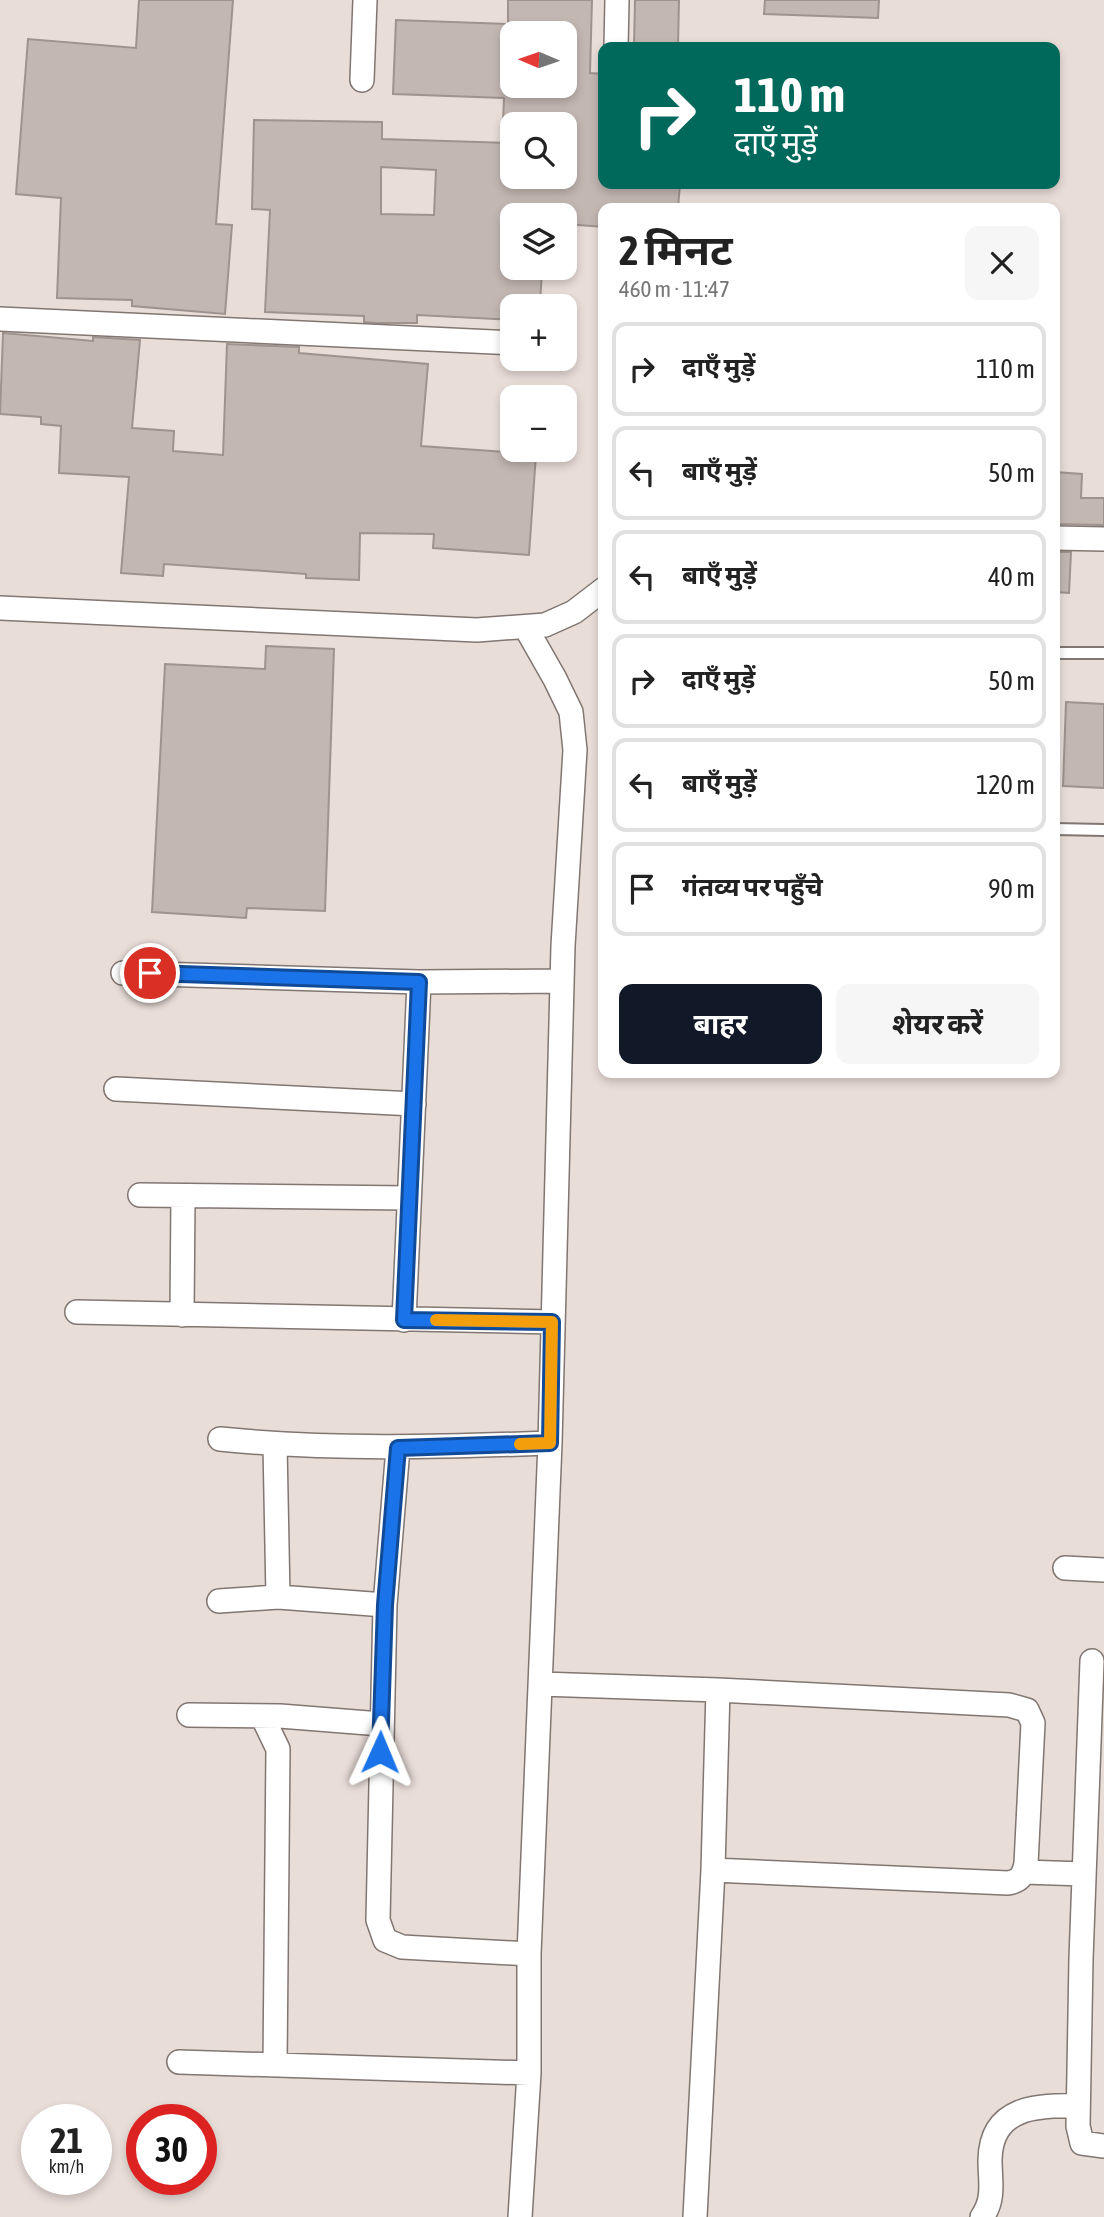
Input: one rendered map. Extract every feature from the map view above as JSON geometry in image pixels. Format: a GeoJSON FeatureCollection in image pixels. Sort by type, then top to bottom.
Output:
{"type":"FeatureCollection","features":[{"type":"Feature","properties":{"kind":"street"},"geometry":{"type":"LineString","coordinates":[[362,80],[365,0]]}},
{"type":"Feature","properties":{"kind":"street"},"geometry":{"type":"LineString","coordinates":[[615,42],[617,0]]}},
{"type":"Feature","properties":{"kind":"street"},"geometry":{"type":"LineString","coordinates":[[0,319],[500,342]]}},
{"type":"Feature","properties":{"kind":"street"},"geometry":{"type":"LineString","coordinates":[[1060,538],[1104,539]]}},
{"type":"Feature","properties":{"kind":"street"},"geometry":{"type":"LineString","coordinates":[[0,608],[477,630],[545,625],[574,612],[598,594]]}},
{"type":"Feature","properties":{"kind":"street"},"geometry":{"type":"LineString","coordinates":[[520,2217],[528,2073],[529,1954],[550,1443],[562,981],[575,750],[571,712],[526,628]]}},
{"type":"Feature","properties":{"kind":"street"},"geometry":{"type":"LineString","coordinates":[[123,973],[419,982],[562,981]]}},
{"type":"Feature","properties":{"kind":"street"},"geometry":{"type":"LineString","coordinates":[[404,1320],[419,982]]}},
{"type":"Feature","properties":{"kind":"street"},"geometry":{"type":"LineString","coordinates":[[116,1088],[414,1104]]}},
{"type":"Feature","properties":{"kind":"street"},"geometry":{"type":"LineString","coordinates":[[140,1195],[409,1198]]}},
{"type":"Feature","properties":{"kind":"street"},"geometry":{"type":"LineString","coordinates":[[182,1315],[183,1196]]}},
{"type":"Feature","properties":{"kind":"street"},"geometry":{"type":"LineString","coordinates":[[78,1311],[552,1322]]}},
{"type":"Feature","properties":{"kind":"street"},"geometry":{"type":"LineString","coordinates":[[220,1439],[275,1444],[398,1448],[550,1443]]}},
{"type":"Feature","properties":{"kind":"street"},"geometry":{"type":"LineString","coordinates":[[275,1444],[278,1597]]}},
{"type":"Feature","properties":{"kind":"street"},"geometry":{"type":"LineString","coordinates":[[398,1448],[385,1605],[378,1920],[385,1940],[402,1947],[529,1954]]}},
{"type":"Feature","properties":{"kind":"street"},"geometry":{"type":"LineString","coordinates":[[1065,1568],[1104,1570]]}},
{"type":"Feature","properties":{"kind":"street"},"geometry":{"type":"LineString","coordinates":[[219,1601],[278,1597],[385,1605]]}},
{"type":"Feature","properties":{"kind":"street"},"geometry":{"type":"LineString","coordinates":[[1092,1661],[1078,2106],[1080,2139],[1086,2144],[1104,2146]]}},
{"type":"Feature","properties":{"kind":"street"},"geometry":{"type":"LineString","coordinates":[[541,1684],[1009,1705],[1027,1710],[1033,1723],[1024,1872],[1019,1880],[1008,1882],[713,1870]]}},
{"type":"Feature","properties":{"kind":"street"},"geometry":{"type":"LineString","coordinates":[[695,2217],[713,1870],[718,1690]]}},
{"type":"Feature","properties":{"kind":"street"},"geometry":{"type":"LineString","coordinates":[[190,1715],[261,1716],[381,1724]]}},
{"type":"Feature","properties":{"kind":"street"},"geometry":{"type":"LineString","coordinates":[[261,1716],[278,1749],[275,2065]]}},
{"type":"Feature","properties":{"kind":"street"},"geometry":{"type":"LineString","coordinates":[[1024,1872],[1084,1874]]}},
{"type":"Feature","properties":{"kind":"street"},"geometry":{"type":"LineString","coordinates":[[179,2062],[528,2073]]}},
{"type":"Feature","properties":{"kind":"street"},"geometry":{"type":"LineString","coordinates":[[982,2217],[990,2203],[991,2145],[1000,2127],[1022,2110],[1035,2106],[1078,2106]]}},
{"type":"Feature","properties":{"kind":"lane"},"geometry":{"type":"LineString","coordinates":[[1060,653],[1104,653]]}},
{"type":"Feature","properties":{"kind":"lane"},"geometry":{"type":"LineString","coordinates":[[1060,830],[1104,830]]}},
{"type":"Feature","properties":{"kind":"building"},"geometry":{"type":"Polygon","coordinates":[[[139,0],[233,0],[216,224],[232,225],[225,314],[132,306],[132,300],[57,298],[61,198],[16,194],[28,39],[136,48],[139,0]]]}},
{"type":"Feature","properties":{"kind":"building"},"geometry":{"type":"Polygon","coordinates":[[[508,0],[592,0],[590,73],[598,74],[598,189],[680,189],[678,203],[598,203],[598,227],[577,225],[577,203],[500,203],[500,280],[541,280],[541,294],[500,294],[500,319],[417,315],[417,323],[376,323],[364,322],[364,316],[265,312],[270,210],[252,209],[254,120],[382,122],[382,139],[500,143],[500,189],[577,189],[577,112],[503,112],[504,98],[578,98],[578,21],[508,21],[508,0]],[[381,167],[381,214],[434,215],[436,170],[381,167]]]}},
{"type":"Feature","properties":{"kind":"building"},"geometry":{"type":"Polygon","coordinates":[[[635,0],[679,0],[678,42],[634,42],[635,0]]]}},
{"type":"Feature","properties":{"kind":"building"},"geometry":{"type":"Polygon","coordinates":[[[765,0],[879,0],[878,18],[764,14],[765,0]]]}},
{"type":"Feature","properties":{"kind":"building"},"geometry":{"type":"Polygon","coordinates":[[[396,20],[500,24],[500,98],[393,94],[396,20]]]}},
{"type":"Feature","properties":{"kind":"building"},"geometry":{"type":"Polygon","coordinates":[[[3,333],[93,341],[93,337],[140,340],[132,428],[174,431],[173,451],[223,455],[227,344],[299,347],[299,353],[428,364],[421,446],[500,451],[500,462],[535,462],[529,555],[433,548],[434,534],[360,533],[359,580],[306,578],[306,574],[164,564],[163,576],[121,573],[129,477],[59,473],[61,426],[41,424],[41,417],[0,414],[3,333]]]}},
{"type":"Feature","properties":{"kind":"building"},"geometry":{"type":"Polygon","coordinates":[[[1060,472],[1082,474],[1081,498],[1104,498],[1104,525],[1060,524],[1060,472]]]}},
{"type":"Feature","properties":{"kind":"building"},"geometry":{"type":"Polygon","coordinates":[[[1060,552],[1071,552],[1069,593],[1060,592],[1060,552]]]}},
{"type":"Feature","properties":{"kind":"building"},"geometry":{"type":"Polygon","coordinates":[[[266,646],[334,649],[325,911],[247,908],[246,918],[152,912],[165,664],[265,669],[266,646]]]}},
{"type":"Feature","properties":{"kind":"building"},"geometry":{"type":"Polygon","coordinates":[[[1066,702],[1104,704],[1104,788],[1063,786],[1066,702]]]}},
{"type":"Feature","properties":{"kind":"slow traffic"},"geometry":{"type":"LineString","coordinates":[[436,1320],[552,1322],[550,1443],[520,1444]]}},
{"type":"Feature","properties":{"kind":"route"},"geometry":{"type":"LineString","coordinates":[[150,973],[419,982],[404,1320],[552,1322],[550,1443],[398,1448],[385,1605],[380,1752]]}}]}
